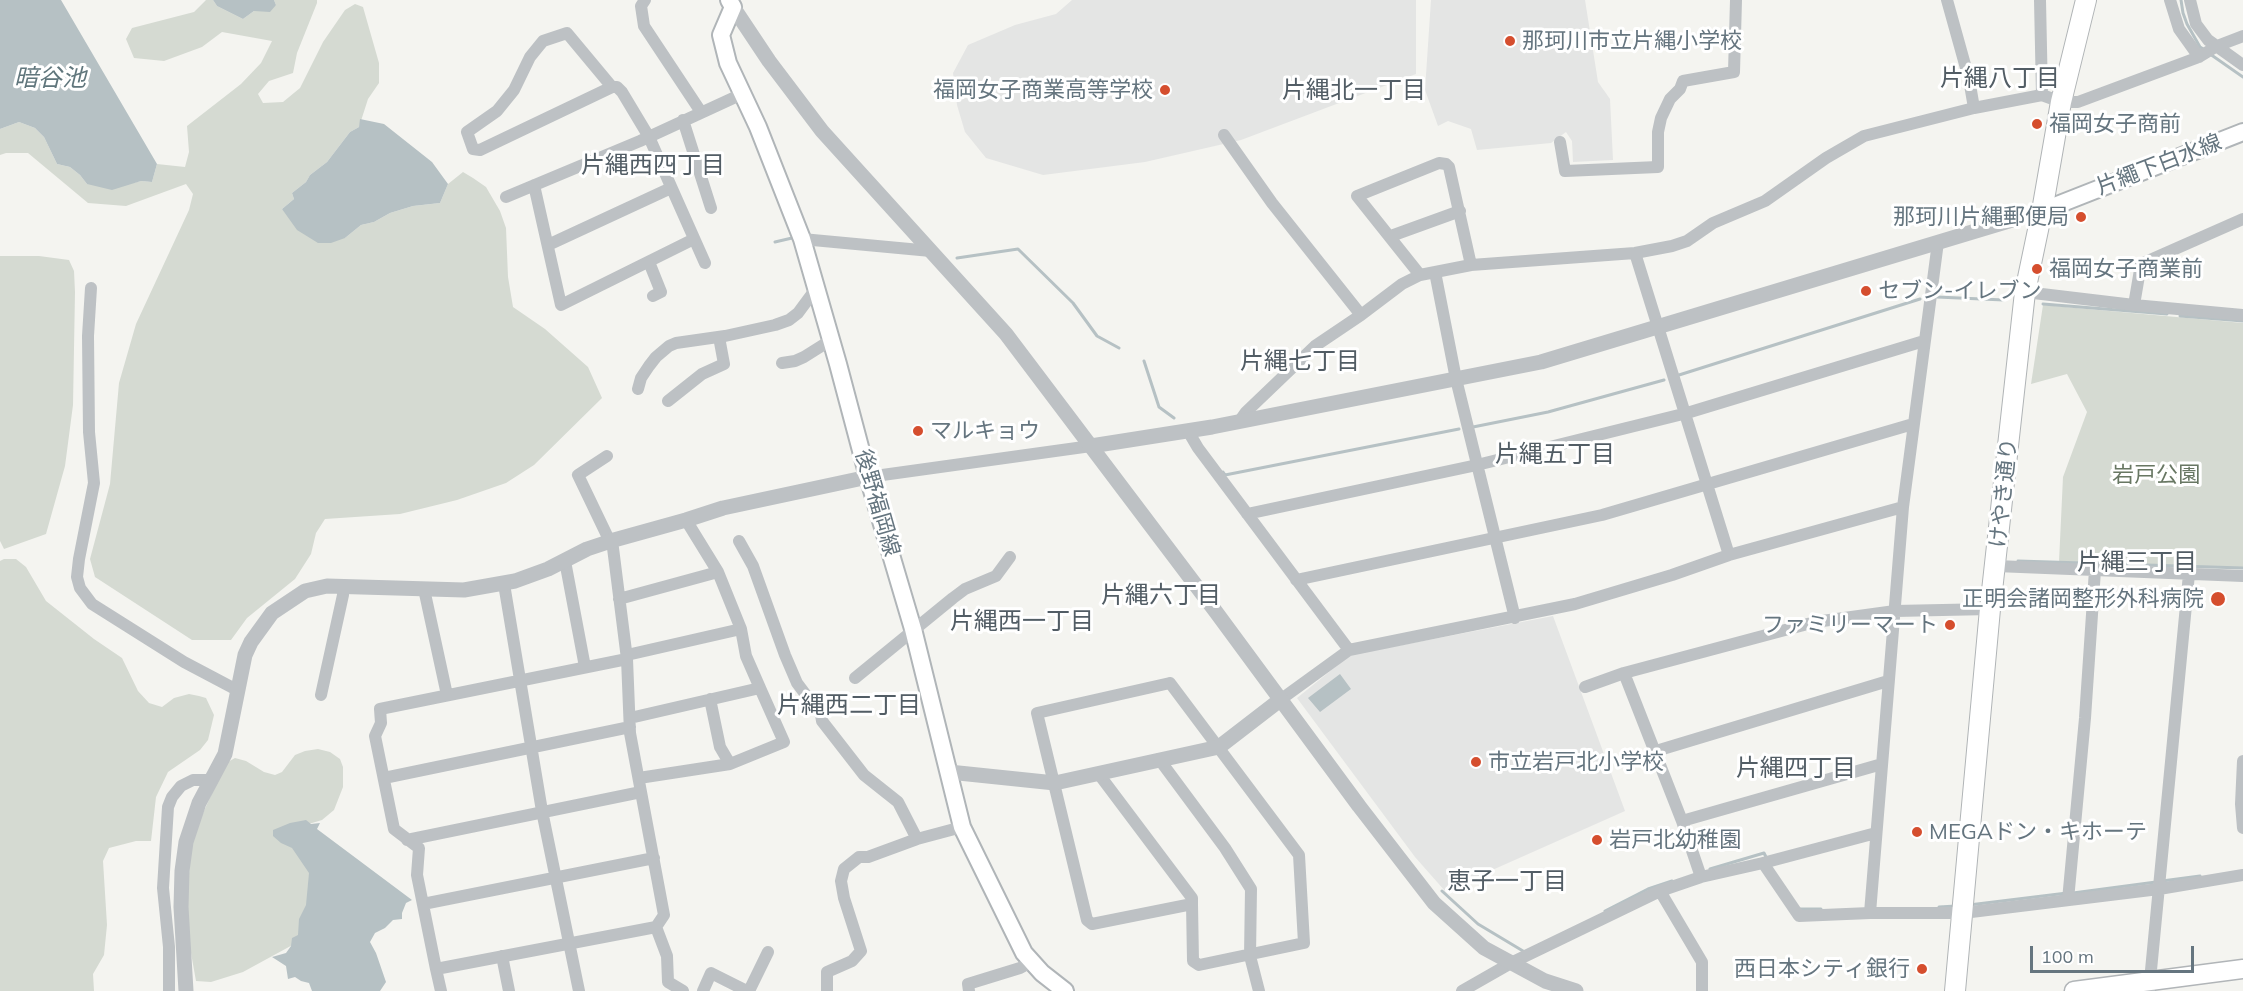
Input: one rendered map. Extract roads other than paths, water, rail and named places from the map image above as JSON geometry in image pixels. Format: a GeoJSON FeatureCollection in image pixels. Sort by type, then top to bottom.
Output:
{"type":"FeatureCollection","features":[{"type":"Feature","properties":{"kind":"highway","name":"けやき通り"},"geometry":{"type":"LineString","coordinates":[[1955,991],[1990,609],[2025,292],[2061,102],[2086,0]]}},
{"type":"Feature","properties":{"kind":"main road","name":"後野福岡線"},"geometry":{"type":"LineString","coordinates":[[731,3],[721,35],[728,63],[776,171],[802,239],[913,629],[962,827],[1013,934],[1031,962],[1065,991]]}},
{"type":"Feature","properties":{"kind":"main road","name":"片繩下白水線"},"geometry":{"type":"LineString","coordinates":[[2042,211],[2243,132]]}},
{"type":"Feature","properties":{"kind":"main road"},"geometry":{"type":"LineString","coordinates":[[2074,991],[2149,986],[2243,969]]}},
{"type":"Feature","properties":{"kind":"street"},"geometry":{"type":"LineString","coordinates":[[645,0],[641,6],[644,26],[701,112]]}},
{"type":"Feature","properties":{"kind":"street"},"geometry":{"type":"LineString","coordinates":[[1560,142],[1565,171],[1658,167],[1658,132],[1661,118],[1670,99],[1683,81],[1734,72],[1736,0]]}},
{"type":"Feature","properties":{"kind":"street"},"geometry":{"type":"LineString","coordinates":[[1947,0],[1969,79],[1974,108]]}},
{"type":"Feature","properties":{"kind":"street"},"geometry":{"type":"LineString","coordinates":[[2040,0],[2042,95]]}},
{"type":"Feature","properties":{"kind":"street"},"geometry":{"type":"LineString","coordinates":[[2170,0],[2179,29],[2199,57]]}},
{"type":"Feature","properties":{"kind":"street"},"geometry":{"type":"LineString","coordinates":[[2190,0],[2196,24],[2208,40],[2243,65]]}},
{"type":"Feature","properties":{"kind":"street"},"geometry":{"type":"LineString","coordinates":[[731,3],[769,61],[822,131],[1006,334],[1434,903],[1484,948],[1545,981],[1576,991]]}},
{"type":"Feature","properties":{"kind":"street"},"geometry":{"type":"LineString","coordinates":[[612,87],[567,33],[543,41],[530,57],[506,101],[497,111],[467,132],[473,149],[480,150],[612,87],[617,87],[649,137],[705,263]]}},
{"type":"Feature","properties":{"kind":"street"},"geometry":{"type":"LineString","coordinates":[[1239,422],[1246,412],[1315,346],[1402,284],[1420,275],[1471,265],[1635,253],[1682,243],[1713,223],[1766,201],[1826,158],[1864,136],[1974,108],[2042,95],[2061,102],[2078,102],[2199,57],[2217,46],[2243,36]]}},
{"type":"Feature","properties":{"kind":"street"},"geometry":{"type":"LineString","coordinates":[[506,197],[649,137],[742,94]]}},
{"type":"Feature","properties":{"kind":"street"},"geometry":{"type":"LineString","coordinates":[[682,120],[711,208]]}},
{"type":"Feature","properties":{"kind":"street"},"geometry":{"type":"LineString","coordinates":[[1224,135],[1272,203],[1361,315]]}},
{"type":"Feature","properties":{"kind":"street"},"geometry":{"type":"LineString","coordinates":[[1420,275],[1357,196],[1439,163],[1449,167],[1471,265]]}},
{"type":"Feature","properties":{"kind":"street"},"geometry":{"type":"LineString","coordinates":[[534,185],[561,305],[694,239]]}},
{"type":"Feature","properties":{"kind":"street"},"geometry":{"type":"LineString","coordinates":[[548,245],[671,188]]}},
{"type":"Feature","properties":{"kind":"street"},"geometry":{"type":"LineString","coordinates":[[1391,236],[1460,211]]}},
{"type":"Feature","properties":{"kind":"street"},"geometry":{"type":"LineString","coordinates":[[186,991],[181,907],[186,842],[199,802],[225,754],[245,655],[256,634],[272,613],[305,591],[327,586],[465,590],[504,584],[532,576],[587,549],[723,508],[868,477],[1091,446],[1239,422],[1541,362],[2042,211]]}},
{"type":"Feature","properties":{"kind":"street"},"geometry":{"type":"LineString","coordinates":[[2134,305],[2141,264],[2243,219]]}},
{"type":"Feature","properties":{"kind":"street"},"geometry":{"type":"LineString","coordinates":[[802,239],[932,251]]}},
{"type":"Feature","properties":{"kind":"street"},"geometry":{"type":"LineString","coordinates":[[1870,913],[1903,507],[1938,242]]}},
{"type":"Feature","properties":{"kind":"street"},"geometry":{"type":"LineString","coordinates":[[1635,253],[1687,413],[1729,555]]}},
{"type":"Feature","properties":{"kind":"street"},"geometry":{"type":"LineString","coordinates":[[649,261],[661,292]]}},
{"type":"Feature","properties":{"kind":"street"},"geometry":{"type":"LineString","coordinates":[[1435,272],[1456,379],[1515,618]]}},
{"type":"Feature","properties":{"kind":"street"},"geometry":{"type":"LineString","coordinates":[[91,288],[88,336],[89,432],[94,483],[79,560],[77,577],[80,588],[92,604],[184,662],[237,690]]}},
{"type":"Feature","properties":{"kind":"street"},"geometry":{"type":"LineString","coordinates":[[638,389],[641,378],[649,366],[669,346],[775,325],[789,320],[806,305],[815,290]]}},
{"type":"Feature","properties":{"kind":"street"},"geometry":{"type":"LineString","coordinates":[[2025,292],[2243,315]]}},
{"type":"Feature","properties":{"kind":"street"},"geometry":{"type":"LineString","coordinates":[[668,400],[702,374],[724,364],[719,337]]}},
{"type":"Feature","properties":{"kind":"street"},"geometry":{"type":"LineString","coordinates":[[782,363],[795,361],[831,340]]}},
{"type":"Feature","properties":{"kind":"street"},"geometry":{"type":"LineString","coordinates":[[1247,514],[1477,465],[1687,413],[1924,341]]}},
{"type":"Feature","properties":{"kind":"street"},"geometry":{"type":"LineString","coordinates":[[1296,580],[1602,515],[1913,423]]}},
{"type":"Feature","properties":{"kind":"street"},"geometry":{"type":"LineString","coordinates":[[1188,431],[1198,448],[1348,650]]}},
{"type":"Feature","properties":{"kind":"street"},"geometry":{"type":"LineString","coordinates":[[436,969],[656,927],[664,915],[630,723],[627,657],[612,541],[578,475],[607,456]]}},
{"type":"Feature","properties":{"kind":"street"},"geometry":{"type":"LineString","coordinates":[[949,772],[1055,783],[1219,747],[1348,650],[1515,618],[1575,604],[1729,555],[1903,507]]}},
{"type":"Feature","properties":{"kind":"street"},"geometry":{"type":"LineString","coordinates":[[639,778],[730,764],[784,741],[746,656],[741,629],[718,572],[686,520]]}},
{"type":"Feature","properties":{"kind":"street"},"geometry":{"type":"LineString","coordinates":[[739,541],[753,566],[784,655],[796,682],[821,716],[822,721],[864,775],[898,802],[917,838]]}},
{"type":"Feature","properties":{"kind":"street"},"geometry":{"type":"LineString","coordinates":[[855,678],[965,589],[996,576],[1010,557]]}},
{"type":"Feature","properties":{"kind":"street"},"geometry":{"type":"LineString","coordinates":[[565,561],[585,668]]}},
{"type":"Feature","properties":{"kind":"street"},"geometry":{"type":"LineString","coordinates":[[1996,566],[2243,576]]}},
{"type":"Feature","properties":{"kind":"street"},"geometry":{"type":"LineString","coordinates":[[2068,900],[2096,570]]}},
{"type":"Feature","properties":{"kind":"street"},"geometry":{"type":"LineString","coordinates":[[619,599],[718,572]]}},
{"type":"Feature","properties":{"kind":"street"},"geometry":{"type":"LineString","coordinates":[[2149,986],[2189,574]]}},
{"type":"Feature","properties":{"kind":"street"},"geometry":{"type":"LineString","coordinates":[[504,584],[542,811],[579,991]]}},
{"type":"Feature","properties":{"kind":"street"},"geometry":{"type":"LineString","coordinates":[[321,695],[343,586]]}},
{"type":"Feature","properties":{"kind":"street"},"geometry":{"type":"LineString","coordinates":[[424,590],[447,695]]}},
{"type":"Feature","properties":{"kind":"street"},"geometry":{"type":"LineString","coordinates":[[1585,687],[1624,673],[1815,622],[1895,611],[1990,609]]}},
{"type":"Feature","properties":{"kind":"street"},"geometry":{"type":"LineString","coordinates":[[441,991],[417,875],[418,848],[394,830],[375,736],[381,723],[380,710],[585,668],[741,629]]}},
{"type":"Feature","properties":{"kind":"street"},"geometry":{"type":"LineString","coordinates":[[1624,673],[1656,752],[1701,877]]}},
{"type":"Feature","properties":{"kind":"street"},"geometry":{"type":"LineString","coordinates":[[1656,752],[1888,681]]}},
{"type":"Feature","properties":{"kind":"street"},"geometry":{"type":"LineString","coordinates":[[1098,773],[1192,898],[1193,961],[1195,964],[1250,956],[1304,943],[1299,855],[1170,682],[1037,713],[1087,920],[1092,924],[1192,904]]}},
{"type":"Feature","properties":{"kind":"street"},"geometry":{"type":"LineString","coordinates":[[384,778],[532,747],[630,723],[710,699],[760,688]]}},
{"type":"Feature","properties":{"kind":"street"},"geometry":{"type":"LineString","coordinates":[[710,699],[720,747],[730,764]]}},
{"type":"Feature","properties":{"kind":"street"},"geometry":{"type":"LineString","coordinates":[[1159,759],[1225,848],[1251,889],[1250,956],[1259,991]]}},
{"type":"Feature","properties":{"kind":"street"},"geometry":{"type":"LineString","coordinates":[[2243,761],[2241,804],[2243,828]]}},
{"type":"Feature","properties":{"kind":"street"},"geometry":{"type":"LineString","coordinates":[[1682,821],[1882,764]]}},
{"type":"Feature","properties":{"kind":"street"},"geometry":{"type":"LineString","coordinates":[[169,991],[169,947],[163,888],[168,807],[172,797],[181,786],[193,780],[211,780]]}},
{"type":"Feature","properties":{"kind":"street"},"geometry":{"type":"LineString","coordinates":[[407,840],[641,792]]}},
{"type":"Feature","properties":{"kind":"street"},"geometry":{"type":"LineString","coordinates":[[827,991],[826,972],[852,961],[861,951],[844,898],[841,881],[844,869],[859,857],[868,857],[917,838],[962,827]]}},
{"type":"Feature","properties":{"kind":"street"},"geometry":{"type":"LineString","coordinates":[[1463,991],[1511,963],[1660,891],[1701,877],[1876,833]]}},
{"type":"Feature","properties":{"kind":"street"},"geometry":{"type":"LineString","coordinates":[[423,904],[654,858]]}},
{"type":"Feature","properties":{"kind":"street"},"geometry":{"type":"LineString","coordinates":[[1763,863],[1799,916],[1962,913],[2159,889],[2243,875]]}},
{"type":"Feature","properties":{"kind":"street"},"geometry":{"type":"LineString","coordinates":[[1660,891],[1702,962],[1702,991]]}},
{"type":"Feature","properties":{"kind":"street"},"geometry":{"type":"LineString","coordinates":[[656,927],[667,956],[667,987],[683,991]]}},
{"type":"Feature","properties":{"kind":"street"},"geometry":{"type":"LineString","coordinates":[[703,991],[711,973],[748,991],[768,952]]}},
{"type":"Feature","properties":{"kind":"street"},"geometry":{"type":"LineString","coordinates":[[502,956],[509,991]]}},
{"type":"Feature","properties":{"kind":"street"},"geometry":{"type":"LineString","coordinates":[[969,991],[968,984],[1020,968],[1031,962]]}},
{"type":"Feature","properties":{"kind":"water","name":"暗谷池"},"geometry":{"type":"Polygon","coordinates":[[[0,0],[61,0],[157,164],[152,182],[141,181],[112,190],[87,184],[70,167],[57,164],[44,137],[35,128],[19,122],[0,129],[0,0]]]}},
{"type":"Feature","properties":{"kind":"water"},"geometry":{"type":"Polygon","coordinates":[[[213,0],[274,0],[276,5],[270,12],[254,11],[243,19],[217,6],[213,0]]]}},
{"type":"Feature","properties":{"kind":"water"},"geometry":{"type":"Polygon","coordinates":[[[360,119],[384,124],[432,162],[448,184],[440,203],[413,206],[390,213],[374,222],[361,225],[345,238],[331,243],[318,243],[297,230],[282,209],[294,199],[292,193],[327,162],[350,132],[359,127],[360,119]]]}},
{"type":"Feature","properties":{"kind":"water"},"geometry":{"type":"Polygon","coordinates":[[[1340,674],[1351,689],[1320,712],[1308,698],[1340,674]]]}},
{"type":"Feature","properties":{"kind":"water"},"geometry":{"type":"Polygon","coordinates":[[[306,820],[311,824],[320,823],[317,829],[412,900],[406,903],[402,919],[393,920],[385,928],[375,933],[370,942],[386,982],[380,991],[312,991],[309,983],[295,977],[288,979],[286,966],[272,957],[286,953],[291,946],[292,938],[298,935],[299,919],[306,905],[309,873],[292,848],[273,836],[273,830],[306,820]]]}},
{"type":"Feature","properties":{"kind":"waterway"},"geometry":{"type":"LineString","coordinates":[[2181,0],[2187,24],[2200,47],[2205,50]]}},
{"type":"Feature","properties":{"kind":"waterway"},"geometry":{"type":"LineString","coordinates":[[2210,54],[2243,77]]}},
{"type":"Feature","properties":{"kind":"waterway"},"geometry":{"type":"LineString","coordinates":[[775,242],[792,238]]}},
{"type":"Feature","properties":{"kind":"waterway"},"geometry":{"type":"LineString","coordinates":[[957,258],[1018,249],[1073,303],[1097,336],[1119,348]]}},
{"type":"Feature","properties":{"kind":"waterway"},"geometry":{"type":"LineString","coordinates":[[1937,297],[2004,300]]}},
{"type":"Feature","properties":{"kind":"waterway"},"geometry":{"type":"LineString","coordinates":[[1679,375],[1920,299]]}},
{"type":"Feature","properties":{"kind":"waterway"},"geometry":{"type":"LineString","coordinates":[[2043,304],[2167,314]]}},
{"type":"Feature","properties":{"kind":"waterway"},"geometry":{"type":"LineString","coordinates":[[2180,316],[2243,321]]}},
{"type":"Feature","properties":{"kind":"waterway"},"geometry":{"type":"LineString","coordinates":[[1144,361],[1159,407],[1174,418]]}},
{"type":"Feature","properties":{"kind":"waterway"},"geometry":{"type":"LineString","coordinates":[[1473,427],[1548,412],[1664,380]]}},
{"type":"Feature","properties":{"kind":"waterway"},"geometry":{"type":"LineString","coordinates":[[1223,472],[1225,475],[1459,429]]}},
{"type":"Feature","properties":{"kind":"waterway"},"geometry":{"type":"LineString","coordinates":[[2018,561],[2243,568]]}},
{"type":"Feature","properties":{"kind":"waterway"},"geometry":{"type":"LineString","coordinates":[[1710,869],[1764,853],[1767,859]]}},
{"type":"Feature","properties":{"kind":"waterway"},"geometry":{"type":"LineString","coordinates":[[2162,881],[2200,876]]}},
{"type":"Feature","properties":{"kind":"waterway"},"geometry":{"type":"LineString","coordinates":[[1605,911],[1648,889],[1672,881]]}},
{"type":"Feature","properties":{"kind":"waterway"},"geometry":{"type":"LineString","coordinates":[[2073,893],[2156,882]]}},
{"type":"Feature","properties":{"kind":"waterway"},"geometry":{"type":"LineString","coordinates":[[1442,891],[1478,924],[1523,951]]}},
{"type":"Feature","properties":{"kind":"waterway"},"geometry":{"type":"LineString","coordinates":[[1969,905],[2067,893]]}},
{"type":"Feature","properties":{"kind":"waterway"},"geometry":{"type":"LineString","coordinates":[[1939,907],[1956,906]]}},
{"type":"Feature","properties":{"kind":"waterway"},"geometry":{"type":"LineString","coordinates":[[1798,909],[1821,909]]}},
{"type":"Feature","properties":{"kind":"place","name":"那珂川市立片縄小学校"},"geometry":{"type":"Point","coordinates":[1510,41]}},
{"type":"Feature","properties":{"kind":"place","name":"福岡女子商業高等学校"},"geometry":{"type":"Point","coordinates":[1165,90]}},
{"type":"Feature","properties":{"kind":"place","name":"福岡女子商前"},"geometry":{"type":"Point","coordinates":[2037,124]}},
{"type":"Feature","properties":{"kind":"place","name":"那珂川片縄郵便局"},"geometry":{"type":"Point","coordinates":[2081,217]}},
{"type":"Feature","properties":{"kind":"place","name":"福岡女子商業前"},"geometry":{"type":"Point","coordinates":[2037,269]}},
{"type":"Feature","properties":{"kind":"place","name":"セブン-イレブン"},"geometry":{"type":"Point","coordinates":[1866,291]}},
{"type":"Feature","properties":{"kind":"place","name":"マルキョウ"},"geometry":{"type":"Point","coordinates":[918,431]}},
{"type":"Feature","properties":{"kind":"place","name":"正明会諸岡整形外科病院"},"geometry":{"type":"Point","coordinates":[2218,599]}},
{"type":"Feature","properties":{"kind":"place","name":"ファミリーマート"},"geometry":{"type":"Point","coordinates":[1950,625]}},
{"type":"Feature","properties":{"kind":"place","name":"市立岩戸北小学校"},"geometry":{"type":"Point","coordinates":[1476,762]}},
{"type":"Feature","properties":{"kind":"place","name":"MEGAドン・キホーテ"},"geometry":{"type":"Point","coordinates":[1917,832]}},
{"type":"Feature","properties":{"kind":"place","name":"岩戸北幼稚園"},"geometry":{"type":"Point","coordinates":[1597,840]}},
{"type":"Feature","properties":{"kind":"place","name":"西日本シティ銀行"},"geometry":{"type":"Point","coordinates":[1922,969]}},
{"type":"Feature","properties":{"kind":"district","name":"片縄八丁目"},"geometry":{"type":"Point","coordinates":[2000,79]}},
{"type":"Feature","properties":{"kind":"district","name":"片縄北一丁目"},"geometry":{"type":"Point","coordinates":[1354,91]}},
{"type":"Feature","properties":{"kind":"district","name":"片縄西四丁目"},"geometry":{"type":"Point","coordinates":[653,166]}},
{"type":"Feature","properties":{"kind":"district","name":"片縄七丁目"},"geometry":{"type":"Point","coordinates":[1300,362]}},
{"type":"Feature","properties":{"kind":"district","name":"片縄五丁目"},"geometry":{"type":"Point","coordinates":[1555,455]}},
{"type":"Feature","properties":{"kind":"district","name":"片縄三丁目"},"geometry":{"type":"Point","coordinates":[2137,563]}},
{"type":"Feature","properties":{"kind":"district","name":"片縄六丁目"},"geometry":{"type":"Point","coordinates":[1161,596]}},
{"type":"Feature","properties":{"kind":"district","name":"片縄西一丁目"},"geometry":{"type":"Point","coordinates":[1022,622]}},
{"type":"Feature","properties":{"kind":"district","name":"片縄西二丁目"},"geometry":{"type":"Point","coordinates":[849,706]}},
{"type":"Feature","properties":{"kind":"district","name":"片縄四丁目"},"geometry":{"type":"Point","coordinates":[1796,769]}},
{"type":"Feature","properties":{"kind":"district","name":"恵子一丁目"},"geometry":{"type":"Point","coordinates":[1507,882]}},
{"type":"Feature","properties":{"kind":"park label","name":"岩戸公園"},"geometry":{"type":"Point","coordinates":[2156,475]}}]}
